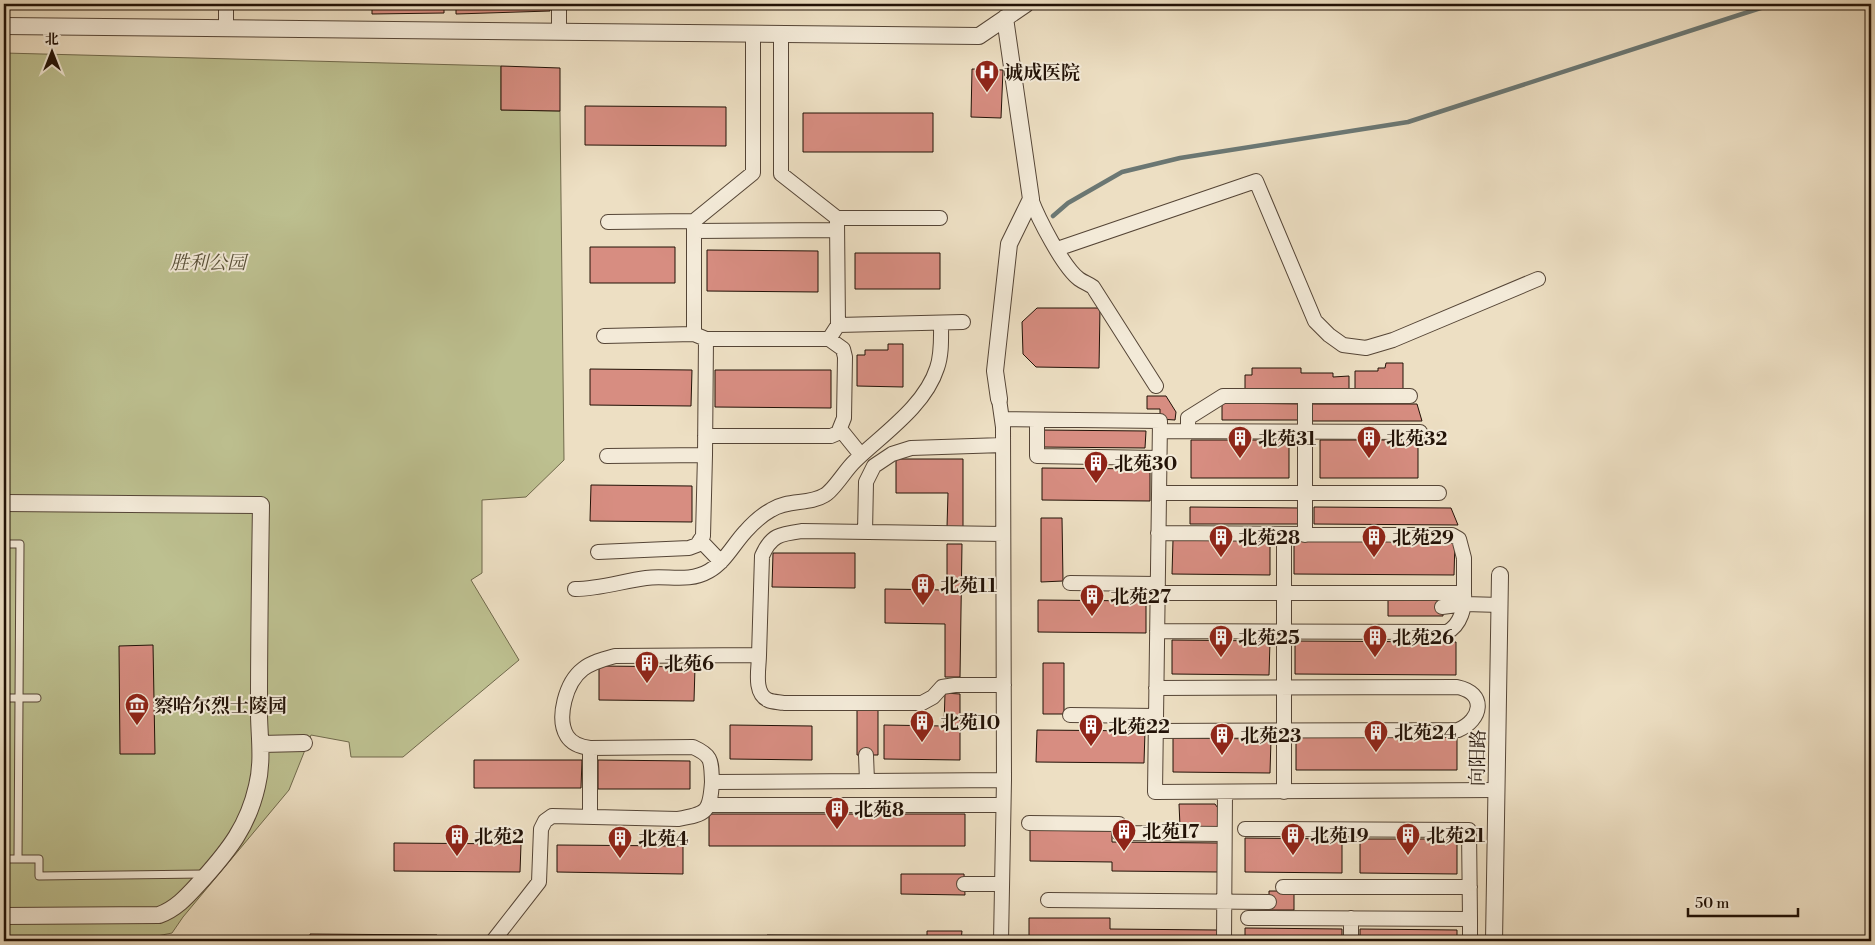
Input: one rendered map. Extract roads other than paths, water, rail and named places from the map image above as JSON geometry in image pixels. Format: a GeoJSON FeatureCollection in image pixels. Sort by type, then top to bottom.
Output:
{"type":"FeatureCollection","features":[{"type":"Feature","properties":{"kind":"street"},"geometry":{"type":"LineString","coordinates":[[226,4],[226,28]]}},
{"type":"Feature","properties":{"kind":"street"},"geometry":{"type":"LineString","coordinates":[[559,4],[559,32]]}},
{"type":"Feature","properties":{"kind":"street"},"geometry":{"type":"LineString","coordinates":[[4,26],[979,36],[1026,4]]}},
{"type":"Feature","properties":{"kind":"street"},"geometry":{"type":"LineString","coordinates":[[1005,18],[1031,199],[1038,218],[1057,249],[1079,279],[1093,286],[1156,386]]}},
{"type":"Feature","properties":{"kind":"street"},"geometry":{"type":"LineString","coordinates":[[694,226],[753,173],[753,34]]}},
{"type":"Feature","properties":{"kind":"street"},"geometry":{"type":"LineString","coordinates":[[781,34],[781,174],[837,224],[838,325],[829,339]]}},
{"type":"Feature","properties":{"kind":"street"},"geometry":{"type":"LineString","coordinates":[[1057,249],[1256,181],[1315,321],[1329,335],[1344,345],[1366,348],[1393,340],[1538,279]]}},
{"type":"Feature","properties":{"kind":"street"},"geometry":{"type":"LineString","coordinates":[[1001,941],[1004,780],[1003,445],[996,371],[1009,244],[1031,199]]}},
{"type":"Feature","properties":{"kind":"street"},"geometry":{"type":"LineString","coordinates":[[608,222],[694,226],[837,224],[940,218]]}},
{"type":"Feature","properties":{"kind":"street"},"geometry":{"type":"LineString","coordinates":[[598,552],[689,548],[697,545],[703,536],[705,436],[694,226]]}},
{"type":"Feature","properties":{"kind":"street"},"geometry":{"type":"LineString","coordinates":[[838,325],[963,322]]}},
{"type":"Feature","properties":{"kind":"street"},"geometry":{"type":"LineString","coordinates":[[575,590],[650,578],[687,579],[709,571],[721,562],[745,532],[770,510],[785,503],[814,500],[826,495],[842,474],[861,455],[921,400],[938,367],[941,348],[941,323]]}},
{"type":"Feature","properties":{"kind":"street"},"geometry":{"type":"LineString","coordinates":[[604,336],[829,339],[843,349],[845,357],[844,418],[838,433],[831,436],[705,436]]}},
{"type":"Feature","properties":{"kind":"street"},"geometry":{"type":"LineString","coordinates":[[1188,431],[1188,418],[1223,396],[1410,396]]}},
{"type":"Feature","properties":{"kind":"street"},"geometry":{"type":"LineString","coordinates":[[1305,396],[1305,535]]}},
{"type":"Feature","properties":{"kind":"street"},"geometry":{"type":"LineString","coordinates":[[1002,420],[1160,421],[1155,792],[1497,790]]}},
{"type":"Feature","properties":{"kind":"street"},"geometry":{"type":"LineString","coordinates":[[1037,420],[1037,456],[1159,458]]}},
{"type":"Feature","properties":{"kind":"street"},"geometry":{"type":"LineString","coordinates":[[840,429],[861,455]]}},
{"type":"Feature","properties":{"kind":"street"},"geometry":{"type":"LineString","coordinates":[[1160,431],[1420,432]]}},
{"type":"Feature","properties":{"kind":"street"},"geometry":{"type":"LineString","coordinates":[[865,532],[866,482],[874,466],[892,454],[911,448],[1003,445]]}},
{"type":"Feature","properties":{"kind":"street"},"geometry":{"type":"LineString","coordinates":[[608,456],[705,455]]}},
{"type":"Feature","properties":{"kind":"street"},"geometry":{"type":"LineString","coordinates":[[1159,493],[1439,493]]}},
{"type":"Feature","properties":{"kind":"street"},"geometry":{"type":"LineString","coordinates":[[4,503],[261,505],[258,725],[261,744],[261,765],[258,785],[242,830],[229,850],[184,900],[172,910],[159,915],[4,916]]}},
{"type":"Feature","properties":{"kind":"street"},"geometry":{"type":"LineString","coordinates":[[1003,534],[802,531],[782,534],[767,544],[762,556],[758,686],[760,693],[767,700],[784,703],[922,703],[933,698],[942,687],[955,685],[1004,685]]}},
{"type":"Feature","properties":{"kind":"street"},"geometry":{"type":"LineString","coordinates":[[1157,631],[1447,632],[1454,629],[1457,624],[1464,599],[1464,558],[1458,539],[1452,535],[1158,533]]}},
{"type":"Feature","properties":{"kind":"street"},"geometry":{"type":"LineString","coordinates":[[1284,535],[1284,792]]}},
{"type":"Feature","properties":{"kind":"street"},"geometry":{"type":"LineString","coordinates":[[700,540],[721,562]]}},
{"type":"Feature","properties":{"kind":"street","name":"向阳路"},"geometry":{"type":"LineString","coordinates":[[1494,941],[1500,575]]}},
{"type":"Feature","properties":{"kind":"street"},"geometry":{"type":"LineString","coordinates":[[1070,583],[1464,599],[1500,605]]}},
{"type":"Feature","properties":{"kind":"street"},"geometry":{"type":"LineString","coordinates":[[1442,606],[1464,599]]}},
{"type":"Feature","properties":{"kind":"street"},"geometry":{"type":"LineString","coordinates":[[493,941],[539,882],[540,830],[545,821],[552,816],[678,819],[696,816],[706,810],[711,799],[711,761],[706,753],[693,747],[590,748],[578,746],[567,737],[564,724],[564,698],[572,680],[590,665],[615,656],[759,655]]}},
{"type":"Feature","properties":{"kind":"street"},"geometry":{"type":"LineString","coordinates":[[1156,688],[1457,687],[1466,689],[1474,695],[1478,706],[1474,719],[1466,727],[1458,730],[1156,731]]}},
{"type":"Feature","properties":{"kind":"street"},"geometry":{"type":"LineString","coordinates":[[1478,706],[1498,706]]}},
{"type":"Feature","properties":{"kind":"street"},"geometry":{"type":"LineString","coordinates":[[1070,715],[1156,716]]}},
{"type":"Feature","properties":{"kind":"street"},"geometry":{"type":"LineString","coordinates":[[261,744],[304,743]]}},
{"type":"Feature","properties":{"kind":"street"},"geometry":{"type":"LineString","coordinates":[[590,748],[590,817]]}},
{"type":"Feature","properties":{"kind":"street"},"geometry":{"type":"LineString","coordinates":[[866,755],[867,781]]}},
{"type":"Feature","properties":{"kind":"street"},"geometry":{"type":"LineString","coordinates":[[712,782],[1004,780]]}},
{"type":"Feature","properties":{"kind":"street"},"geometry":{"type":"LineString","coordinates":[[1224,941],[1225,792]]}},
{"type":"Feature","properties":{"kind":"street"},"geometry":{"type":"LineString","coordinates":[[708,805],[1003,805]]}},
{"type":"Feature","properties":{"kind":"street"},"geometry":{"type":"LineString","coordinates":[[1029,823],[1119,824],[1119,833],[1224,834]]}},
{"type":"Feature","properties":{"kind":"street"},"geometry":{"type":"LineString","coordinates":[[1245,830],[1470,830],[1470,941]]}},
{"type":"Feature","properties":{"kind":"street"},"geometry":{"type":"LineString","coordinates":[[964,884],[1002,884]]}},
{"type":"Feature","properties":{"kind":"street"},"geometry":{"type":"LineString","coordinates":[[1283,886],[1470,887]]}},
{"type":"Feature","properties":{"kind":"street"},"geometry":{"type":"LineString","coordinates":[[1048,900],[1269,902]]}},
{"type":"Feature","properties":{"kind":"street"},"geometry":{"type":"LineString","coordinates":[[1248,918],[1470,919]]}},
{"type":"Feature","properties":{"kind":"street"},"geometry":{"type":"LineString","coordinates":[[1351,918],[1351,941]]}},
{"type":"Feature","properties":{"kind":"lane"},"geometry":{"type":"LineString","coordinates":[[4,544],[20,544],[18,859]]}},
{"type":"Feature","properties":{"kind":"lane"},"geometry":{"type":"LineString","coordinates":[[4,698],[37,698]]}},
{"type":"Feature","properties":{"kind":"lane"},"geometry":{"type":"LineString","coordinates":[[4,859],[39,859],[39,876],[208,874]]}},
{"type":"Feature","properties":{"kind":"waterway"},"geometry":{"type":"LineString","coordinates":[[1053,216],[1068,203],[1122,172],[1180,158],[1408,122],[1773,4]]}},
{"type":"Feature","properties":{"kind":"place","name":"诚成医院"},"geometry":{"type":"Point","coordinates":[987,93]}},
{"type":"Feature","properties":{"kind":"place","name":"北苑31"},"geometry":{"type":"Point","coordinates":[1240,459]}},
{"type":"Feature","properties":{"kind":"place","name":"北苑32"},"geometry":{"type":"Point","coordinates":[1369,459]}},
{"type":"Feature","properties":{"kind":"place","name":"北苑30"},"geometry":{"type":"Point","coordinates":[1096,484]}},
{"type":"Feature","properties":{"kind":"place","name":"北苑28"},"geometry":{"type":"Point","coordinates":[1221,558]}},
{"type":"Feature","properties":{"kind":"place","name":"北苑29"},"geometry":{"type":"Point","coordinates":[1374,558]}},
{"type":"Feature","properties":{"kind":"place","name":"北苑11"},"geometry":{"type":"Point","coordinates":[923,606]}},
{"type":"Feature","properties":{"kind":"place","name":"北苑27"},"geometry":{"type":"Point","coordinates":[1092,617]}},
{"type":"Feature","properties":{"kind":"place","name":"北苑25"},"geometry":{"type":"Point","coordinates":[1221,658]}},
{"type":"Feature","properties":{"kind":"place","name":"北苑26"},"geometry":{"type":"Point","coordinates":[1375,658]}},
{"type":"Feature","properties":{"kind":"place","name":"北苑6"},"geometry":{"type":"Point","coordinates":[647,684]}},
{"type":"Feature","properties":{"kind":"place","name":"察哈尔烈士陵园"},"geometry":{"type":"Point","coordinates":[137,726]}},
{"type":"Feature","properties":{"kind":"place","name":"北苑10"},"geometry":{"type":"Point","coordinates":[922,743]}},
{"type":"Feature","properties":{"kind":"place","name":"北苑22"},"geometry":{"type":"Point","coordinates":[1091,747]}},
{"type":"Feature","properties":{"kind":"place","name":"北苑24"},"geometry":{"type":"Point","coordinates":[1376,753]}},
{"type":"Feature","properties":{"kind":"place","name":"北苑23"},"geometry":{"type":"Point","coordinates":[1222,756]}},
{"type":"Feature","properties":{"kind":"place","name":"北苑8"},"geometry":{"type":"Point","coordinates":[837,830]}},
{"type":"Feature","properties":{"kind":"place","name":"北苑17"},"geometry":{"type":"Point","coordinates":[1124,852]}},
{"type":"Feature","properties":{"kind":"place","name":"北苑19"},"geometry":{"type":"Point","coordinates":[1293,856]}},
{"type":"Feature","properties":{"kind":"place","name":"北苑21"},"geometry":{"type":"Point","coordinates":[1408,856]}},
{"type":"Feature","properties":{"kind":"place","name":"北苑2"},"geometry":{"type":"Point","coordinates":[457,857]}},
{"type":"Feature","properties":{"kind":"place","name":"北苑4"},"geometry":{"type":"Point","coordinates":[620,859]}},
{"type":"Feature","properties":{"kind":"park label","name":"胜利公园"},"geometry":{"type":"Point","coordinates":[208,262]}}]}
